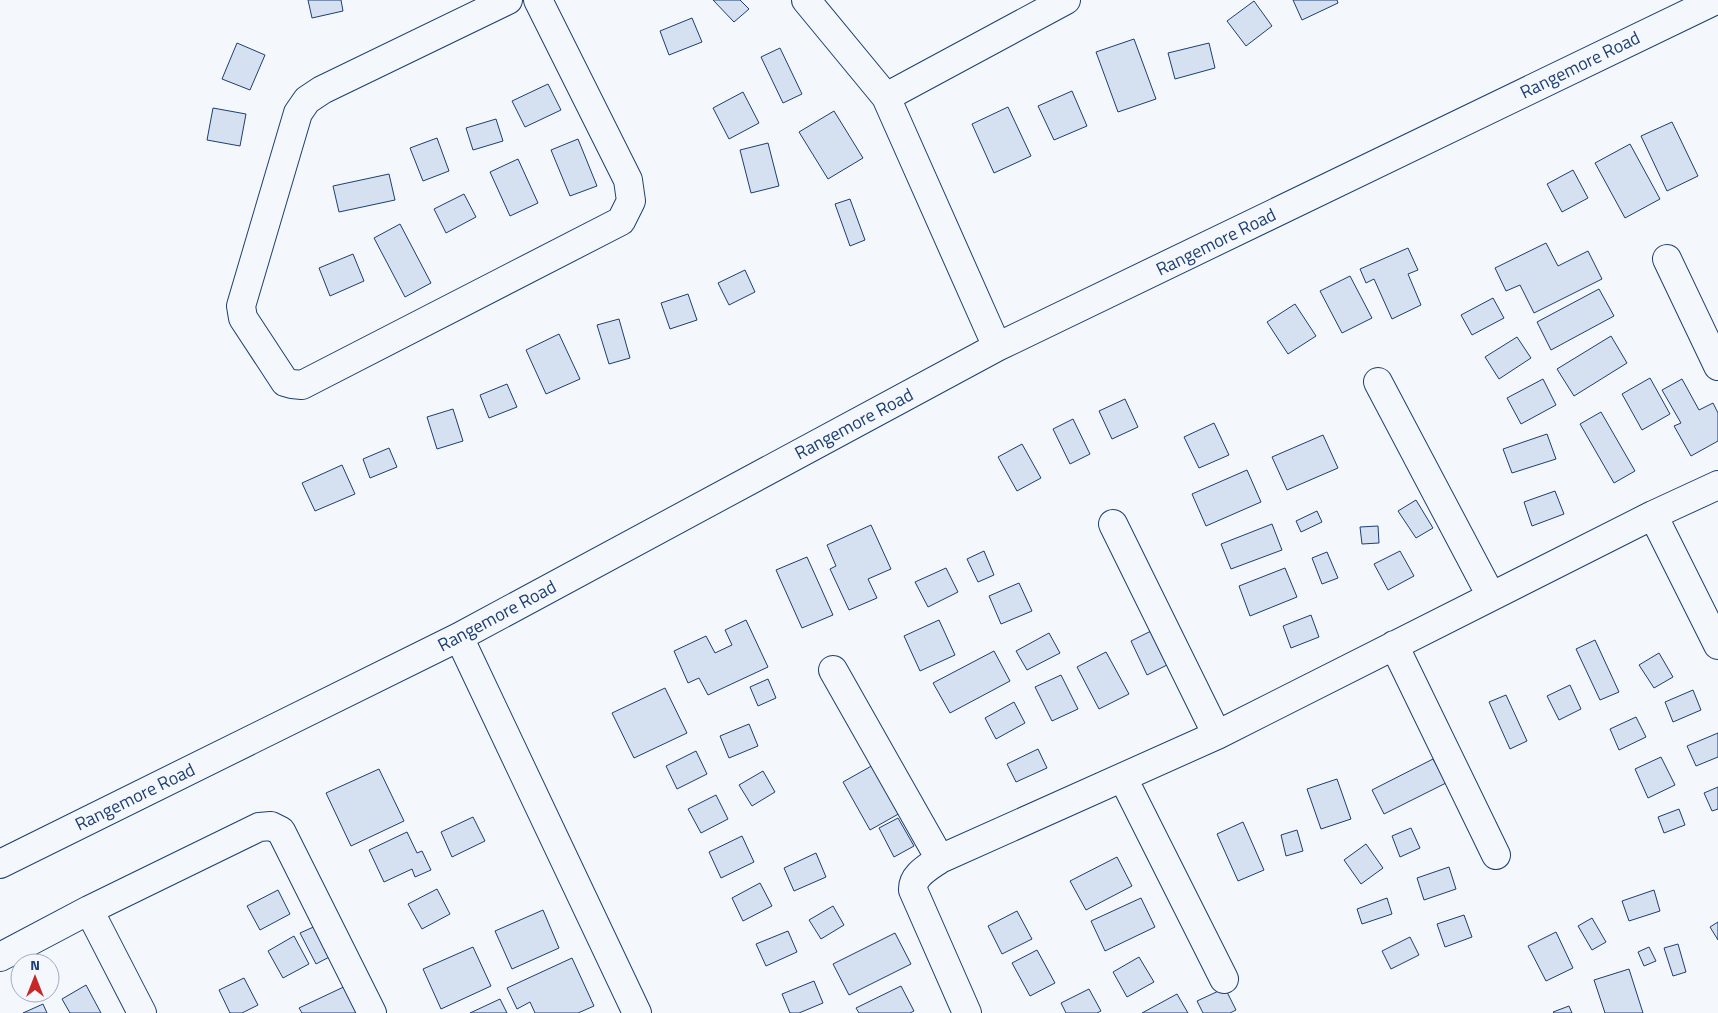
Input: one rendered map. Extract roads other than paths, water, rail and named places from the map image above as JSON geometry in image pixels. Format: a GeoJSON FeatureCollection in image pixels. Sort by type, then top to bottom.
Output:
{"type":"FeatureCollection","features":[{"type":"Feature","properties":{"kind":"street"},"geometry":{"type":"LineString","coordinates":[[508,0],[322,90],[307,100],[298,113],[241,306],[243,318],[285,382],[302,385],[621,221],[631,201],[628,180],[538,0]]}},
{"type":"Feature","properties":{"kind":"street"},"geometry":{"type":"LineString","coordinates":[[806,0],[886,97],[998,347]]}},
{"type":"Feature","properties":{"kind":"street"},"geometry":{"type":"LineString","coordinates":[[886,97],[1066,0]]}},
{"type":"Feature","properties":{"kind":"street","name":"Rangemore Road"},"geometry":{"type":"LineString","coordinates":[[0,864],[459,637],[998,347],[1716,0]]}},
{"type":"Feature","properties":{"kind":"street"},"geometry":{"type":"LineString","coordinates":[[1667,259],[1718,366]]}},
{"type":"Feature","properties":{"kind":"street"},"geometry":{"type":"LineString","coordinates":[[1378,382],[1491,596]]}},
{"type":"Feature","properties":{"kind":"street"},"geometry":{"type":"LineString","coordinates":[[967,1013],[913,890],[913,883],[916,877],[940,859],[1217,735],[1491,596],[1718,484]]}},
{"type":"Feature","properties":{"kind":"street"},"geometry":{"type":"LineString","coordinates":[[1653,515],[1718,645]]}},
{"type":"Feature","properties":{"kind":"street"},"geometry":{"type":"LineString","coordinates":[[1113,524],[1217,735]]}},
{"type":"Feature","properties":{"kind":"street"},"geometry":{"type":"LineString","coordinates":[[459,637],[637,1013]]}},
{"type":"Feature","properties":{"kind":"street"},"geometry":{"type":"LineString","coordinates":[[1394,645],[1496,855]]}},
{"type":"Feature","properties":{"kind":"street"},"geometry":{"type":"LineString","coordinates":[[833,670],[940,859]]}},
{"type":"Feature","properties":{"kind":"street"},"geometry":{"type":"LineString","coordinates":[[1123,778],[1224,979]]}},
{"type":"Feature","properties":{"kind":"street"},"geometry":{"type":"LineString","coordinates":[[0,957],[89,910],[258,827],[271,826],[281,831],[372,1013]]}},
{"type":"Feature","properties":{"kind":"street"},"geometry":{"type":"LineString","coordinates":[[89,910],[142,1013]]}}]}
